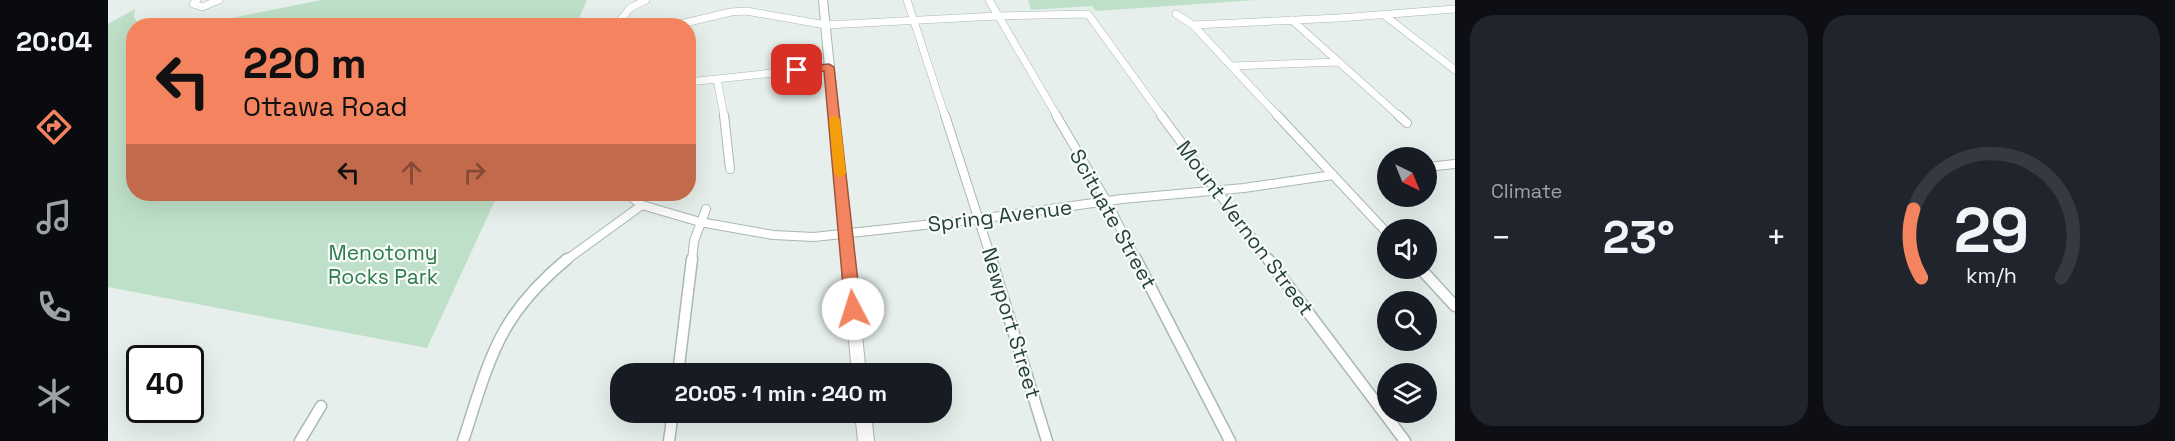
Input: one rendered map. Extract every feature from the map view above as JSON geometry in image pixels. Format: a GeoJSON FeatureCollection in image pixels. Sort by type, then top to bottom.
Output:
{"type":"FeatureCollection","features":[{"type":"Feature","properties":{"kind":"street"},"geometry":{"type":"LineString","coordinates":[[197,0],[193,4],[199,7],[211,5],[219,0]]}},
{"type":"Feature","properties":{"kind":"street"},"geometry":{"type":"LineString","coordinates":[[622,18],[630,8],[646,0]]}},
{"type":"Feature","properties":{"kind":"street"},"geometry":{"type":"LineString","coordinates":[[823,0],[858,363]]}},
{"type":"Feature","properties":{"kind":"street","name":"Newport Street"},"geometry":{"type":"LineString","coordinates":[[907,0],[979,219],[1047,441]]}},
{"type":"Feature","properties":{"kind":"street","name":"Scituate Street"},"geometry":{"type":"LineString","coordinates":[[989,0],[1107,202],[1230,441]]}},
{"type":"Feature","properties":{"kind":"street"},"geometry":{"type":"LineString","coordinates":[[1193,25],[1455,9]]}},
{"type":"Feature","properties":{"kind":"street"},"geometry":{"type":"LineString","coordinates":[[696,20],[747,11],[826,25],[997,16]]}},
{"type":"Feature","properties":{"kind":"street","name":"Mount Vernon Street"},"geometry":{"type":"LineString","coordinates":[[997,16],[1088,14],[1216,190],[1405,441]]}},
{"type":"Feature","properties":{"kind":"street"},"geometry":{"type":"LineString","coordinates":[[1176,14],[1193,25],[1377,222]]}},
{"type":"Feature","properties":{"kind":"street"},"geometry":{"type":"LineString","coordinates":[[1384,15],[1455,70]]}},
{"type":"Feature","properties":{"kind":"street"},"geometry":{"type":"LineString","coordinates":[[1292,20],[1407,123]]}},
{"type":"Feature","properties":{"kind":"street"},"geometry":{"type":"LineString","coordinates":[[1232,66],[1339,62]]}},
{"type":"Feature","properties":{"kind":"street"},"geometry":{"type":"LineString","coordinates":[[696,80],[829,67]]}},
{"type":"Feature","properties":{"kind":"street"},"geometry":{"type":"LineString","coordinates":[[717,79],[728,136],[730,169]]}},
{"type":"Feature","properties":{"kind":"street"},"geometry":{"type":"LineString","coordinates":[[1437,166],[1455,164]]}},
{"type":"Feature","properties":{"kind":"street","name":"Spring Avenue"},"geometry":{"type":"LineString","coordinates":[[637,201],[642,205],[700,222],[772,236],[814,237],[979,219],[1122,199],[1318,179],[1333,175]]}},
{"type":"Feature","properties":{"kind":"street"},"geometry":{"type":"LineString","coordinates":[[464,441],[498,341],[522,302],[557,269],[642,205]]}},
{"type":"Feature","properties":{"kind":"street"},"geometry":{"type":"LineString","coordinates":[[679,363],[694,241],[706,209]]}},
{"type":"Feature","properties":{"kind":"street"},"geometry":{"type":"LineString","coordinates":[[1430,279],[1455,306]]}},
{"type":"Feature","properties":{"kind":"street"},"geometry":{"type":"LineString","coordinates":[[300,441],[321,405]]}},
{"type":"Feature","properties":{"kind":"street"},"geometry":{"type":"LineString","coordinates":[[669,441],[671,423]]}},
{"type":"Feature","properties":{"kind":"street"},"geometry":{"type":"LineString","coordinates":[[864,423],[866,441]]}},
{"type":"Feature","properties":{"kind":"green space"},"geometry":{"type":"Polygon","coordinates":[[[321,0],[587,0],[579,18],[231,18],[321,0]]]}},
{"type":"Feature","properties":{"kind":"green space"},"geometry":{"type":"Polygon","coordinates":[[[1028,0],[1256,0],[1096,11],[1092,6],[1031,10],[1028,0]]]}},
{"type":"Feature","properties":{"kind":"green space","name":"Menotomy Rocks Park"},"geometry":{"type":"Polygon","coordinates":[[[135,9],[134,18],[126,18],[126,201],[495,201],[427,348],[108,287],[108,24],[135,9]]]}},
{"type":"Feature","properties":{"kind":"slow traffic"},"geometry":{"type":"LineString","coordinates":[[834,119],[840,173]]}},
{"type":"Feature","properties":{"kind":"route"},"geometry":{"type":"LineString","coordinates":[[797,70],[829,67],[853,309]]}}]}
